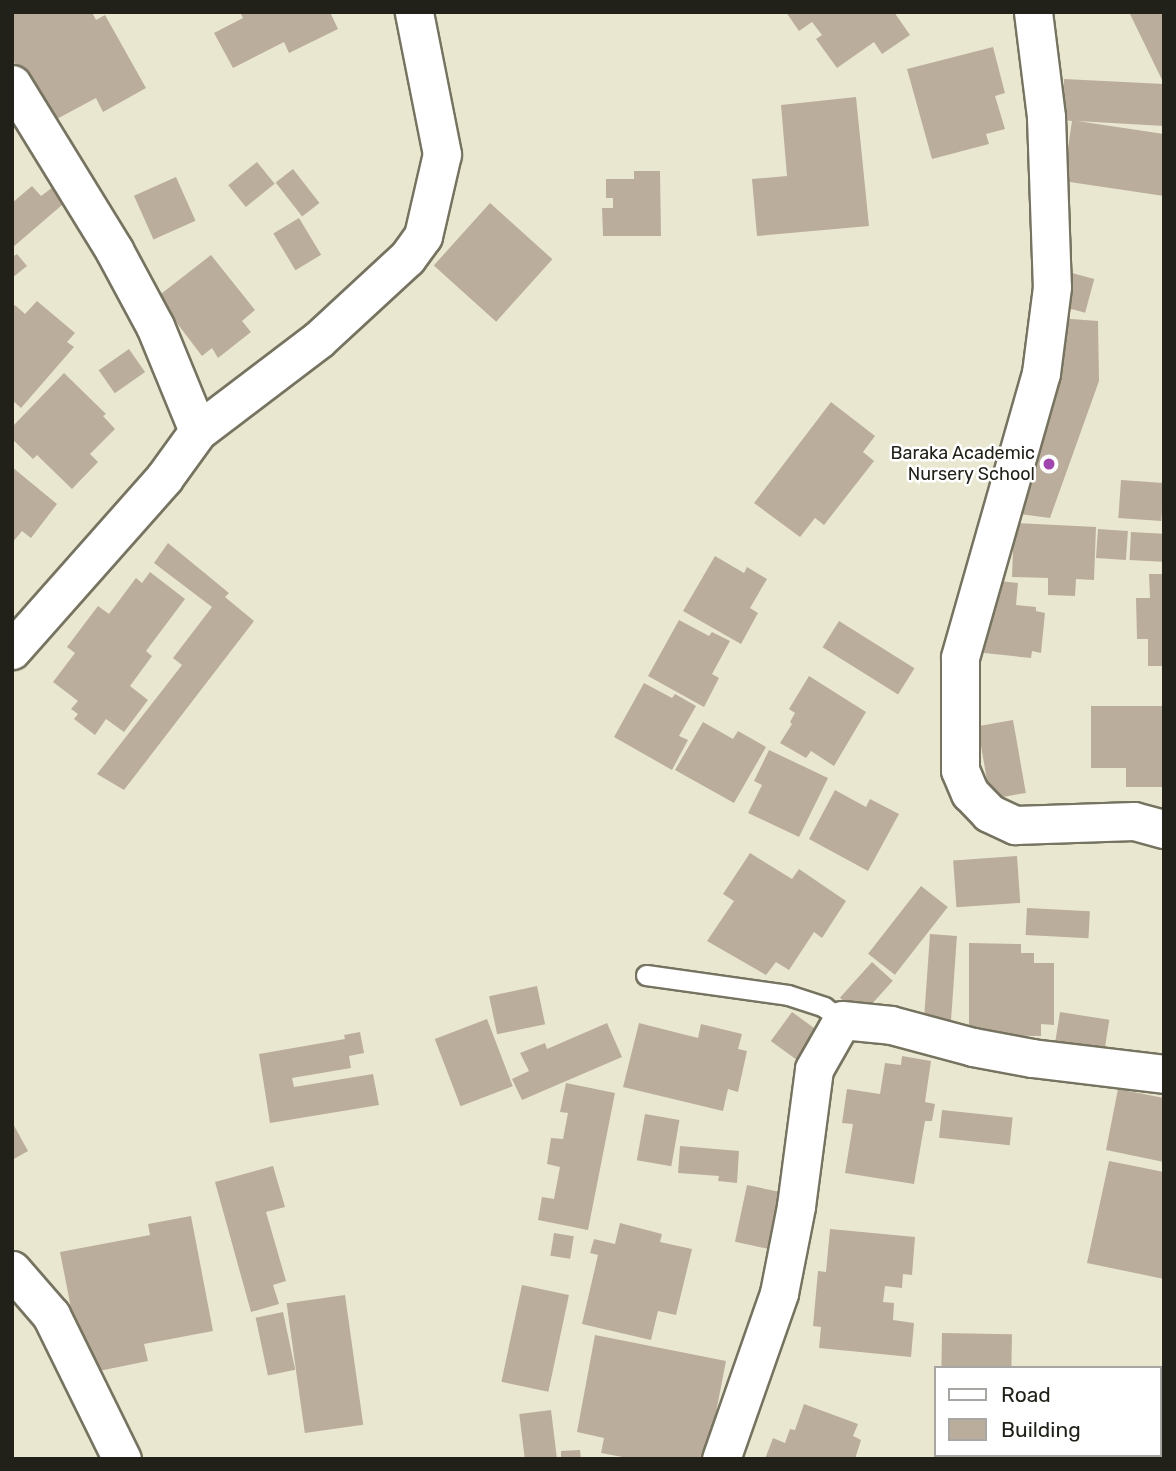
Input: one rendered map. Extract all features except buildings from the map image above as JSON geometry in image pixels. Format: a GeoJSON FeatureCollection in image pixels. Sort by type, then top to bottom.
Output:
{"type":"FeatureCollection","features":[{"type":"Feature","properties":{"kind":"street"},"geometry":{"type":"LineString","coordinates":[[12,650],[164,478],[198,431],[318,340],[407,258],[423,236],[442,154],[414,12]]}},
{"type":"Feature","properties":{"kind":"street"},"geometry":{"type":"LineString","coordinates":[[1033,12],[1046,117],[1052,287],[1041,373],[960,658],[960,770],[970,793],[989,813],[1015,825],[1134,821],[1164,829]]}},
{"type":"Feature","properties":{"kind":"street"},"geometry":{"type":"LineString","coordinates":[[12,84],[143,304],[198,431]]}},
{"type":"Feature","properties":{"kind":"street"},"geometry":{"type":"LineString","coordinates":[[721,1459],[779,1293],[796,1206],[814,1069],[842,1020],[891,1025],[974,1047],[1032,1058],[1164,1074]]}},
{"type":"Feature","properties":{"kind":"street"},"geometry":{"type":"LineString","coordinates":[[12,1270],[51,1315],[122,1459]]}},
{"type":"Feature","properties":{"kind":"lane"},"geometry":{"type":"LineString","coordinates":[[646,975],[788,995],[824,1007],[842,1020]]}},
{"type":"Feature","properties":{"kind":"place","name":"Baraka Academic Nursery School"},"geometry":{"type":"Point","coordinates":[1049,464]}}]}
